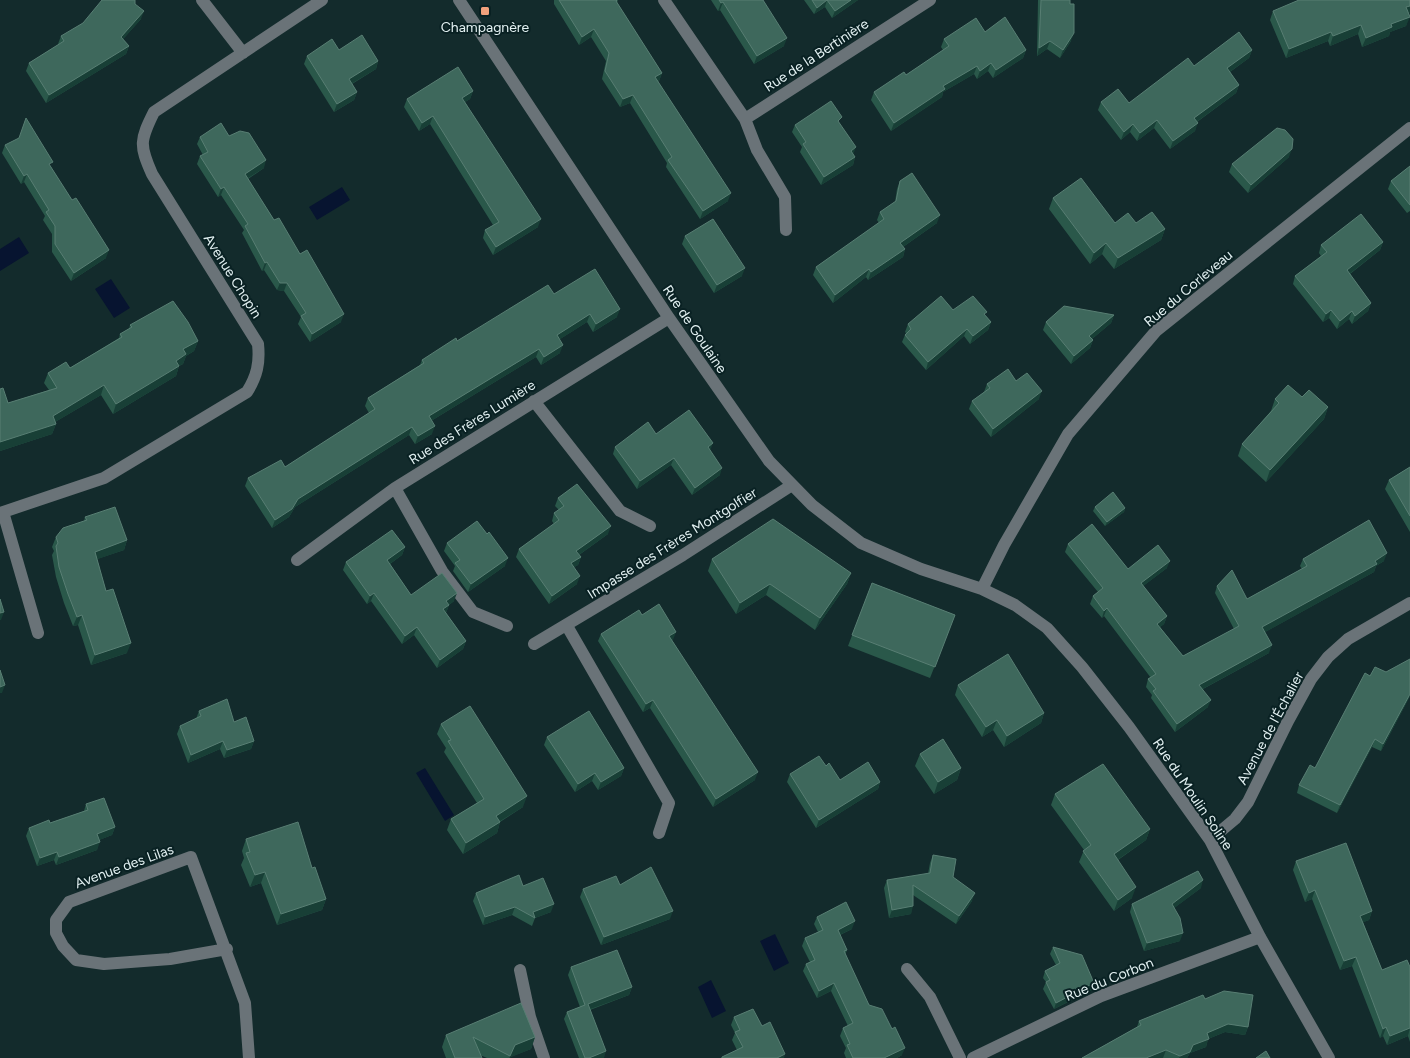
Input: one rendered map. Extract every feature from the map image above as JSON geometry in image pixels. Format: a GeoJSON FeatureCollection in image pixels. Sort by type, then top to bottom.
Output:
{"type":"FeatureCollection","features":[{"type":"Feature","properties":{"kind":"street"},"geometry":{"type":"LineString","coordinates":[[202,0],[242,52]]}},
{"type":"Feature","properties":{"kind":"street","name":"Avenue Chopin"},"geometry":{"type":"LineString","coordinates":[[2,512],[104,478],[247,392],[256,376],[260,357],[258,344],[152,174],[143,154],[142,135],[154,112],[322,0]]}},
{"type":"Feature","properties":{"kind":"street","name":"Rue de Goulaine"},"geometry":{"type":"LineString","coordinates":[[459,0],[669,318],[769,461],[823,515],[861,543],[921,569],[982,589]]}},
{"type":"Feature","properties":{"kind":"street"},"geometry":{"type":"LineString","coordinates":[[664,0],[745,118],[758,150],[785,197],[786,230]]}},
{"type":"Feature","properties":{"kind":"street","name":"Rue de la Bertinière"},"geometry":{"type":"LineString","coordinates":[[745,118],[930,0]]}},
{"type":"Feature","properties":{"kind":"street","name":"Rue du Corleveau"},"geometry":{"type":"LineString","coordinates":[[982,589],[1004,544],[1068,434],[1156,331],[1410,128]]}},
{"type":"Feature","properties":{"kind":"street","name":"Rue des Frères Lumière"},"geometry":{"type":"LineString","coordinates":[[297,560],[394,488],[669,318]]}},
{"type":"Feature","properties":{"kind":"street"},"geometry":{"type":"LineString","coordinates":[[534,401],[620,511],[650,526]]}},
{"type":"Feature","properties":{"kind":"street","name":"Impasse des Frères Montgolfier"},"geometry":{"type":"LineString","coordinates":[[534,644],[567,626],[792,484]]}},
{"type":"Feature","properties":{"kind":"street"},"geometry":{"type":"LineString","coordinates":[[394,488],[442,571],[473,612],[507,626]]}},
{"type":"Feature","properties":{"kind":"street"},"geometry":{"type":"LineString","coordinates":[[2,512],[38,633]]}},
{"type":"Feature","properties":{"kind":"street","name":"Rue du Moulin Soline"},"geometry":{"type":"LineString","coordinates":[[982,589],[1015,604],[1047,628],[1082,667],[1129,727],[1210,840],[1260,937],[1330,1058]]}},
{"type":"Feature","properties":{"kind":"street","name":"Avenue de l'Échalier"},"geometry":{"type":"LineString","coordinates":[[1210,840],[1248,802],[1288,721],[1312,679],[1328,657],[1348,639],[1410,603]]}},
{"type":"Feature","properties":{"kind":"street"},"geometry":{"type":"LineString","coordinates":[[567,626],[669,803],[660,833]]}},
{"type":"Feature","properties":{"kind":"street","name":"Avenue des Lilas"},"geometry":{"type":"LineString","coordinates":[[227,949],[170,960],[136,963],[104,964],[76,960],[63,946],[56,933],[56,920],[69,902],[191,857],[227,949],[245,1003],[248,1058]]}},
{"type":"Feature","properties":{"kind":"street","name":"Rue du Corbon"},"geometry":{"type":"LineString","coordinates":[[974,1058],[1102,996],[1260,937]]}},
{"type":"Feature","properties":{"kind":"street"},"geometry":{"type":"LineString","coordinates":[[907,969],[930,997],[960,1058]]}},
{"type":"Feature","properties":{"kind":"street"},"geometry":{"type":"LineString","coordinates":[[520,970],[530,1017],[544,1058]]}},
{"type":"Feature","properties":{"kind":"water"},"geometry":{"type":"Polygon","coordinates":[[[342,187],[350,200],[317,220],[309,207],[342,187]]]}},
{"type":"Feature","properties":{"kind":"water"},"geometry":{"type":"Polygon","coordinates":[[[19,237],[29,253],[0,271],[0,249],[19,237]]]}},
{"type":"Feature","properties":{"kind":"water"},"geometry":{"type":"Polygon","coordinates":[[[111,279],[130,308],[114,318],[95,289],[111,279]]]}},
{"type":"Feature","properties":{"kind":"water"},"geometry":{"type":"Polygon","coordinates":[[[425,768],[454,815],[445,821],[416,773],[425,768]]]}},
{"type":"Feature","properties":{"kind":"water"},"geometry":{"type":"Polygon","coordinates":[[[775,934],[789,963],[774,971],[760,941],[775,934]]]}},
{"type":"Feature","properties":{"kind":"water"},"geometry":{"type":"Polygon","coordinates":[[[711,980],[726,1011],[712,1018],[698,987],[711,980]]]}},
{"type":"Feature","properties":{"kind":"building"},"geometry":{"type":"Polygon","coordinates":[[[102,0],[135,0],[135,4],[144,11],[121,37],[129,46],[49,95],[29,63],[64,41],[61,36],[83,23],[102,0]]]}},
{"type":"Feature","properties":{"kind":"building"},"geometry":{"type":"Polygon","coordinates":[[[559,0],[617,0],[662,73],[655,77],[731,193],[703,211],[668,160],[672,157],[633,95],[623,99],[605,71],[609,53],[594,29],[582,37],[559,0]]]}},
{"type":"Feature","properties":{"kind":"building"},"geometry":{"type":"Polygon","coordinates":[[[719,0],[763,0],[787,38],[757,56],[723,2],[721,3],[719,0]]]}},
{"type":"Feature","properties":{"kind":"building"},"geometry":{"type":"Polygon","coordinates":[[[812,0],[827,0],[817,8],[812,0]]]}},
{"type":"Feature","properties":{"kind":"building"},"geometry":{"type":"Polygon","coordinates":[[[827,0],[851,0],[835,11],[827,0]]]}},
{"type":"Feature","properties":{"kind":"building"},"geometry":{"type":"Polygon","coordinates":[[[1041,0],[1070,0],[1070,4],[1074,4],[1074,33],[1063,50],[1050,41],[1039,48],[1041,0]]]}},
{"type":"Feature","properties":{"kind":"building"},"geometry":{"type":"Polygon","coordinates":[[[1299,0],[1410,0],[1410,6],[1406,7],[1410,17],[1391,24],[1392,27],[1366,38],[1361,25],[1333,36],[1331,32],[1289,49],[1273,11],[1299,0]]]}},
{"type":"Feature","properties":{"kind":"building"},"geometry":{"type":"Polygon","coordinates":[[[1005,17],[1026,50],[996,70],[991,63],[980,71],[977,66],[943,86],[945,89],[894,123],[874,92],[904,72],[906,75],[949,46],[944,39],[976,18],[985,32],[1005,17]]]}},
{"type":"Feature","properties":{"kind":"building"},"geometry":{"type":"Polygon","coordinates":[[[1239,32],[1252,50],[1227,68],[1239,85],[1194,118],[1198,123],[1173,141],[1157,120],[1140,133],[1133,124],[1124,132],[1101,102],[1118,89],[1129,103],[1188,58],[1194,66],[1239,32]]]}},
{"type":"Feature","properties":{"kind":"building"},"geometry":{"type":"Polygon","coordinates":[[[362,35],[378,61],[349,79],[357,92],[337,104],[307,56],[332,39],[339,50],[362,35]]]}},
{"type":"Feature","properties":{"kind":"building"},"geometry":{"type":"Polygon","coordinates":[[[458,67],[473,91],[462,98],[541,219],[496,247],[485,230],[499,222],[433,116],[422,123],[407,99],[458,67]]]}},
{"type":"Feature","properties":{"kind":"building"},"geometry":{"type":"Polygon","coordinates":[[[831,101],[842,117],[838,121],[856,147],[851,151],[855,157],[824,177],[803,144],[806,142],[795,125],[831,101]]]}},
{"type":"Feature","properties":{"kind":"building"},"geometry":{"type":"Polygon","coordinates":[[[26,118],[53,162],[49,164],[72,200],[76,198],[109,250],[74,273],[55,244],[55,226],[46,212],[49,210],[27,174],[24,176],[5,145],[19,138],[26,118]]]}},
{"type":"Feature","properties":{"kind":"building"},"geometry":{"type":"Polygon","coordinates":[[[221,123],[229,136],[240,131],[249,133],[266,160],[245,174],[274,220],[279,218],[300,254],[307,250],[344,314],[312,334],[301,316],[306,313],[287,283],[280,283],[267,262],[265,263],[245,226],[248,224],[224,187],[221,189],[200,156],[208,152],[200,137],[221,123]]]}},
{"type":"Feature","properties":{"kind":"building"},"geometry":{"type":"Polygon","coordinates":[[[1277,128],[1285,130],[1293,139],[1292,149],[1251,185],[1232,164],[1277,128]]]}},
{"type":"Feature","properties":{"kind":"building"},"geometry":{"type":"Polygon","coordinates":[[[1410,166],[1410,205],[1391,181],[1410,166]]]}},
{"type":"Feature","properties":{"kind":"building"},"geometry":{"type":"Polygon","coordinates":[[[912,173],[940,215],[900,243],[905,249],[871,272],[869,269],[835,295],[816,267],[884,219],[880,212],[896,201],[900,181],[912,173]]]}},
{"type":"Feature","properties":{"kind":"building"},"geometry":{"type":"Polygon","coordinates":[[[1081,178],[1115,223],[1128,213],[1136,223],[1152,212],[1165,229],[1118,258],[1106,243],[1094,253],[1053,198],[1081,178]]]}},
{"type":"Feature","properties":{"kind":"building"},"geometry":{"type":"Polygon","coordinates":[[[1361,214],[1383,242],[1347,270],[1371,303],[1355,316],[1352,311],[1340,321],[1331,310],[1326,314],[1295,276],[1327,252],[1321,245],[1361,214]]]}},
{"type":"Feature","properties":{"kind":"building"},"geometry":{"type":"Polygon","coordinates":[[[713,219],[745,268],[717,285],[685,236],[713,219]]]}},
{"type":"Feature","properties":{"kind":"building"},"geometry":{"type":"Polygon","coordinates":[[[595,269],[620,309],[596,324],[590,314],[557,335],[563,345],[544,357],[539,349],[429,416],[435,426],[418,436],[412,427],[298,499],[292,509],[275,520],[248,478],[281,460],[285,467],[375,409],[368,398],[424,363],[422,360],[456,338],[457,341],[548,285],[554,294],[595,269]]]}},
{"type":"Feature","properties":{"kind":"building"},"geometry":{"type":"Polygon","coordinates":[[[941,296],[953,310],[973,296],[987,312],[984,314],[991,322],[973,336],[967,329],[928,362],[905,335],[911,329],[908,324],[941,296]]]}},
{"type":"Feature","properties":{"kind":"building"},"geometry":{"type":"Polygon","coordinates":[[[173,301],[188,322],[198,341],[183,349],[186,354],[176,361],[179,366],[116,404],[104,385],[53,416],[56,424],[0,442],[0,389],[3,388],[8,403],[57,388],[48,373],[66,362],[70,368],[122,337],[120,334],[132,327],[130,325],[173,301]]]}},
{"type":"Feature","properties":{"kind":"building"},"geometry":{"type":"Polygon","coordinates":[[[1064,306],[1114,315],[1089,336],[1093,340],[1074,356],[1046,322],[1064,306]]]}},
{"type":"Feature","properties":{"kind":"building"},"geometry":{"type":"Polygon","coordinates":[[[1008,369],[1016,381],[1027,373],[1042,391],[993,429],[972,401],[990,388],[987,384],[1008,369]]]}},
{"type":"Feature","properties":{"kind":"building"},"geometry":{"type":"Polygon","coordinates":[[[1288,385],[1302,397],[1309,390],[1328,407],[1270,470],[1242,444],[1279,403],[1275,399],[1288,385]]]}},
{"type":"Feature","properties":{"kind":"building"},"geometry":{"type":"Polygon","coordinates":[[[689,410],[713,443],[708,447],[722,468],[695,488],[674,458],[640,481],[615,447],[648,422],[656,434],[689,410]]]}},
{"type":"Feature","properties":{"kind":"building"},"geometry":{"type":"Polygon","coordinates":[[[1410,467],[1410,516],[1389,480],[1410,467]]]}},
{"type":"Feature","properties":{"kind":"building"},"geometry":{"type":"Polygon","coordinates":[[[577,484],[611,526],[576,551],[581,557],[571,563],[580,576],[552,596],[519,549],[559,520],[554,513],[564,506],[558,498],[577,484]]]}},
{"type":"Feature","properties":{"kind":"building"},"geometry":{"type":"Polygon","coordinates":[[[1113,492],[1125,508],[1107,522],[1095,507],[1113,492]]]}},
{"type":"Feature","properties":{"kind":"building"},"geometry":{"type":"Polygon","coordinates":[[[115,507],[127,540],[95,552],[106,591],[113,589],[131,643],[95,655],[82,615],[77,617],[59,567],[56,537],[63,528],[87,520],[85,517],[115,507]]]}},
{"type":"Feature","properties":{"kind":"building"},"geometry":{"type":"Polygon","coordinates":[[[773,519],[851,573],[820,618],[770,584],[740,603],[712,559],[773,519]]]}},
{"type":"Feature","properties":{"kind":"building"},"geometry":{"type":"Polygon","coordinates":[[[1369,520],[1387,553],[1375,561],[1377,564],[1262,627],[1272,645],[1199,685],[1211,700],[1177,724],[1153,691],[1156,689],[1148,679],[1156,674],[1107,608],[1104,611],[1093,596],[1103,588],[1068,544],[1092,524],[1128,569],[1158,545],[1170,561],[1141,583],[1167,616],[1157,624],[1183,656],[1239,626],[1217,586],[1232,570],[1247,599],[1307,566],[1303,559],[1369,520]]]}},
{"type":"Feature","properties":{"kind":"building"},"geometry":{"type":"Polygon","coordinates":[[[477,521],[487,534],[489,532],[508,558],[471,584],[455,563],[460,560],[447,543],[477,521]]]}},
{"type":"Feature","properties":{"kind":"building"},"geometry":{"type":"Polygon","coordinates":[[[392,530],[405,547],[387,560],[411,595],[442,573],[457,593],[446,601],[449,605],[443,609],[466,641],[440,660],[417,627],[405,636],[374,593],[370,596],[346,562],[392,530]]]}},
{"type":"Feature","properties":{"kind":"building"},"geometry":{"type":"Polygon","coordinates":[[[872,583],[955,615],[935,667],[852,635],[872,583]]]}},
{"type":"Feature","properties":{"kind":"building"},"geometry":{"type":"Polygon","coordinates":[[[0,599],[4,612],[0,613],[0,599]]]}},
{"type":"Feature","properties":{"kind":"building"},"geometry":{"type":"Polygon","coordinates":[[[659,604],[676,632],[669,636],[758,772],[716,799],[653,700],[646,704],[601,634],[639,610],[642,615],[659,604]]]}},
{"type":"Feature","properties":{"kind":"building"},"geometry":{"type":"Polygon","coordinates":[[[1008,654],[1044,713],[1007,736],[997,720],[986,727],[958,685],[1008,654]]]}},
{"type":"Feature","properties":{"kind":"building"},"geometry":{"type":"Polygon","coordinates":[[[1410,659],[1410,694],[1383,744],[1375,739],[1340,805],[1299,785],[1310,765],[1315,768],[1365,673],[1370,676],[1375,667],[1386,672],[1410,659]]]}},
{"type":"Feature","properties":{"kind":"building"},"geometry":{"type":"Polygon","coordinates":[[[0,670],[5,685],[0,687],[0,670]]]}},
{"type":"Feature","properties":{"kind":"building"},"geometry":{"type":"Polygon","coordinates":[[[227,699],[234,722],[246,717],[254,741],[227,750],[223,741],[191,755],[180,726],[201,716],[199,711],[227,699]]]}},
{"type":"Feature","properties":{"kind":"building"},"geometry":{"type":"Polygon","coordinates":[[[470,706],[527,796],[496,816],[500,822],[466,843],[451,819],[484,799],[448,741],[451,740],[441,724],[470,706]]]}},
{"type":"Feature","properties":{"kind":"building"},"geometry":{"type":"Polygon","coordinates":[[[589,711],[624,768],[601,782],[595,773],[578,784],[547,737],[589,711]]]}},
{"type":"Feature","properties":{"kind":"building"},"geometry":{"type":"Polygon","coordinates":[[[943,739],[961,768],[938,782],[920,754],[943,739]]]}},
{"type":"Feature","properties":{"kind":"building"},"geometry":{"type":"Polygon","coordinates":[[[819,756],[826,766],[829,763],[840,780],[868,762],[880,782],[819,820],[790,774],[819,756]]]}},
{"type":"Feature","properties":{"kind":"building"},"geometry":{"type":"Polygon","coordinates":[[[1103,764],[1150,829],[1114,854],[1136,887],[1118,900],[1083,851],[1091,845],[1055,794],[1103,764]]]}},
{"type":"Feature","properties":{"kind":"building"},"geometry":{"type":"Polygon","coordinates":[[[104,798],[115,827],[97,834],[100,842],[59,857],[57,852],[40,858],[29,828],[49,820],[50,823],[88,810],[86,804],[104,798]]]}},
{"type":"Feature","properties":{"kind":"building"},"geometry":{"type":"Polygon","coordinates":[[[298,822],[312,868],[315,867],[326,899],[281,914],[265,872],[255,875],[246,853],[250,852],[246,839],[298,822]]]}},
{"type":"Feature","properties":{"kind":"building"},"geometry":{"type":"Polygon","coordinates":[[[1346,843],[1372,911],[1360,916],[1382,970],[1407,960],[1410,967],[1410,1028],[1390,1036],[1386,1027],[1383,1029],[1356,957],[1344,961],[1315,890],[1309,893],[1296,861],[1346,843]]]}},
{"type":"Feature","properties":{"kind":"building"},"geometry":{"type":"Polygon","coordinates":[[[933,855],[956,859],[953,877],[975,893],[959,916],[913,885],[913,906],[892,910],[887,880],[930,873],[933,855]]]}},
{"type":"Feature","properties":{"kind":"building"},"geometry":{"type":"Polygon","coordinates":[[[651,867],[673,911],[604,937],[583,889],[616,876],[620,885],[651,867]]]}},
{"type":"Feature","properties":{"kind":"building"},"geometry":{"type":"Polygon","coordinates":[[[1198,871],[1203,880],[1172,904],[1180,918],[1183,933],[1147,943],[1132,904],[1198,871]]]}},
{"type":"Feature","properties":{"kind":"building"},"geometry":{"type":"Polygon","coordinates":[[[519,875],[523,886],[543,878],[554,904],[533,912],[535,918],[515,907],[485,917],[476,893],[519,875]]]}},
{"type":"Feature","properties":{"kind":"building"},"geometry":{"type":"Polygon","coordinates":[[[846,902],[855,921],[838,930],[847,950],[844,951],[869,1005],[882,1009],[892,1029],[895,1027],[905,1048],[884,1058],[853,1058],[847,1045],[850,1044],[843,1028],[853,1023],[834,983],[819,991],[806,964],[815,960],[805,938],[823,930],[817,917],[846,902]]]}},
{"type":"Feature","properties":{"kind":"building"},"geometry":{"type":"Polygon","coordinates":[[[1053,947],[1082,955],[1094,983],[1056,1003],[1046,982],[1050,980],[1045,971],[1060,963],[1053,947]]]}},
{"type":"Feature","properties":{"kind":"building"},"geometry":{"type":"Polygon","coordinates":[[[617,950],[632,987],[588,1004],[606,1051],[585,1058],[567,1012],[585,1005],[571,967],[617,950]]]}},
{"type":"Feature","properties":{"kind":"building"},"geometry":{"type":"Polygon","coordinates":[[[1224,991],[1253,995],[1248,1027],[1228,1024],[1207,1033],[1209,1039],[1193,1045],[1190,1052],[1180,1056],[1166,1050],[1146,1058],[1082,1058],[1141,1025],[1139,1021],[1203,995],[1205,999],[1224,991]]]}},
{"type":"Feature","properties":{"kind":"building"},"geometry":{"type":"Polygon","coordinates":[[[521,1003],[535,1037],[515,1045],[510,1056],[473,1037],[482,1058],[455,1058],[446,1035],[521,1003]]]}},
{"type":"Feature","properties":{"kind":"building"},"geometry":{"type":"Polygon","coordinates":[[[753,1009],[762,1026],[770,1022],[785,1054],[777,1058],[722,1058],[743,1047],[735,1032],[740,1030],[734,1017],[753,1009]]]}},
{"type":"Feature","properties":{"kind":"building"},"geometry":{"type":"Polygon","coordinates":[[[1266,1051],[1270,1058],[1256,1058],[1266,1051]]]}},
{"type":"Feature","properties":{"kind":"place","name":"Champagnère"},"geometry":{"type":"Point","coordinates":[485,11]}}]}
